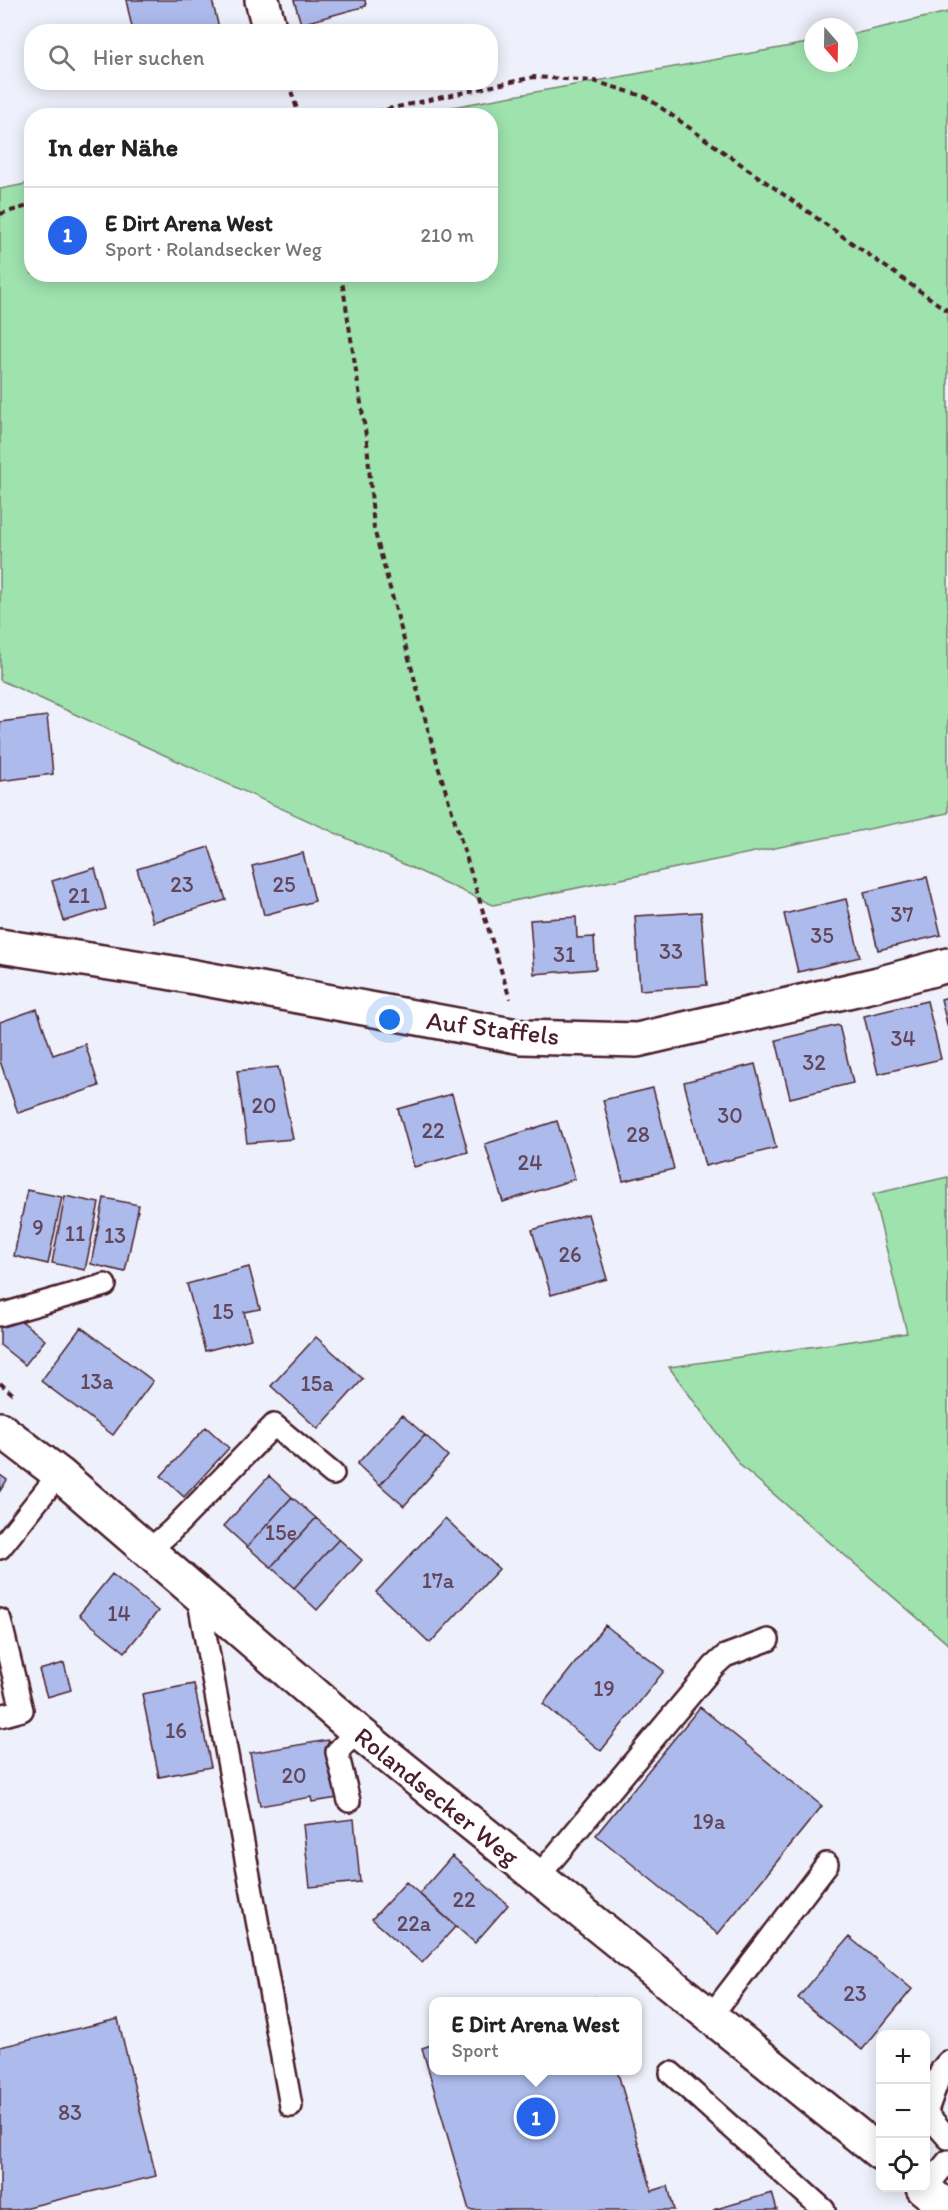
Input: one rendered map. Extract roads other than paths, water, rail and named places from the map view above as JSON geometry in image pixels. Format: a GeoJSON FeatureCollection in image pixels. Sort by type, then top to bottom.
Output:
{"type":"FeatureCollection","features":[{"type":"Feature","properties":{"kind":"street","name":"Auf Staffels"},"geometry":{"type":"LineString","coordinates":[[0,946],[166,972],[522,1037],[637,1040],[878,984],[948,965]]}},
{"type":"Feature","properties":{"kind":"street","name":"Rolandsecker Weg"},"geometry":{"type":"LineString","coordinates":[[0,1429],[59,1474],[357,1731],[876,2150]]}},
{"type":"Feature","properties":{"kind":"lane"},"geometry":{"type":"LineString","coordinates":[[0,1315],[105,1285]]}},
{"type":"Feature","properties":{"kind":"lane"},"geometry":{"type":"LineString","coordinates":[[147,1552],[171,1531],[274,1425],[333,1474]]}},
{"type":"Feature","properties":{"kind":"lane"},"geometry":{"type":"LineString","coordinates":[[0,1548],[59,1474]]}},
{"type":"Feature","properties":{"kind":"lane"},"geometry":{"type":"LineString","coordinates":[[198,1596],[291,2106]]}},
{"type":"Feature","properties":{"kind":"lane"},"geometry":{"type":"LineString","coordinates":[[0,1620],[22,1710],[0,1716]]}},
{"type":"Feature","properties":{"kind":"lane"},"geometry":{"type":"LineString","coordinates":[[537,1878],[714,1666],[725,1656],[768,1640]]}},
{"type":"Feature","properties":{"kind":"lane"},"geometry":{"type":"LineString","coordinates":[[349,1801],[337,1752],[357,1731]]}},
{"type":"Feature","properties":{"kind":"lane"},"geometry":{"type":"LineString","coordinates":[[710,2017],[828,1864]]}},
{"type":"Feature","properties":{"kind":"lane"},"geometry":{"type":"LineString","coordinates":[[948,2062],[942,2069],[927,2113],[948,2138]]}},
{"type":"Feature","properties":{"kind":"lane"},"geometry":{"type":"LineString","coordinates":[[671,2073],[824,2210]]}},
{"type":"Feature","properties":{"kind":"lane"},"geometry":{"type":"LineString","coordinates":[[932,2195],[948,2161]]}},
{"type":"Feature","properties":{"kind":"place","name":"E Dirt Arena West"},"geometry":{"type":"Point","coordinates":[536,2117]}}]}
